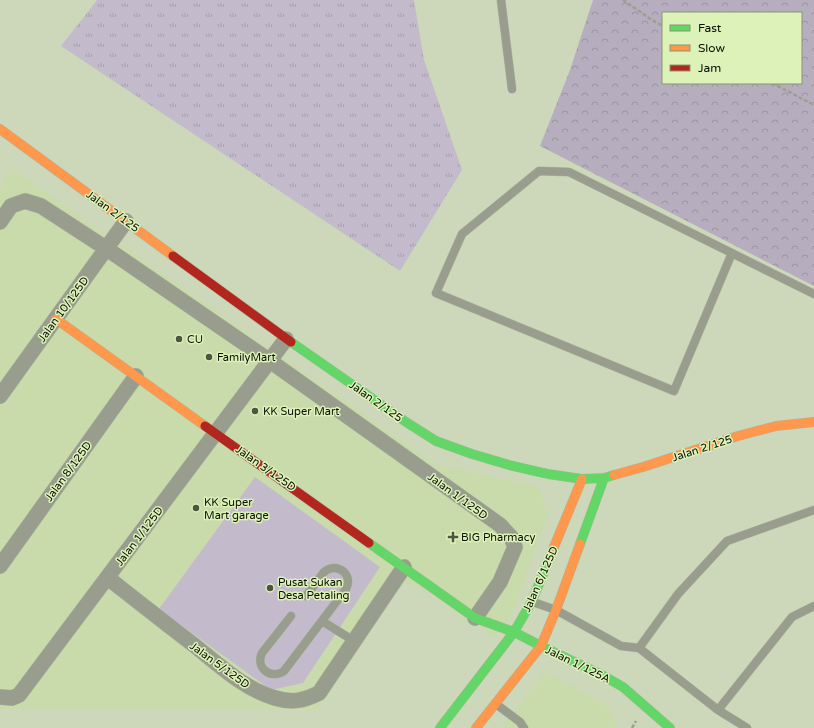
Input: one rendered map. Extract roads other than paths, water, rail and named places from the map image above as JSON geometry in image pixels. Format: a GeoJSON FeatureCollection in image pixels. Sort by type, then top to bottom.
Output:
{"type":"FeatureCollection","features":[{"type":"Feature","properties":{"kind":"street","name":"Jalan 2/125"},"geometry":{"type":"LineString","coordinates":[[0,129],[286,339],[406,422],[436,441],[472,454],[509,465],[548,474],[582,479],[604,478],[738,436],[776,426],[814,422]]}},
{"type":"Feature","properties":{"kind":"street"},"geometry":{"type":"LineString","coordinates":[[1,219],[11,206],[25,202],[41,206],[107,249],[270,361]]}},
{"type":"Feature","properties":{"kind":"street","name":"Jalan 10/125D"},"geometry":{"type":"LineString","coordinates":[[0,396],[126,222]]}},
{"type":"Feature","properties":{"kind":"street","name":"Jalan 3/125D"},"geometry":{"type":"LineString","coordinates":[[56,319],[475,618]]}},
{"type":"Feature","properties":{"kind":"street","name":"Jalan 1/125D"},"geometry":{"type":"LineString","coordinates":[[0,697],[12,698],[19,695],[286,339]]}},
{"type":"Feature","properties":{"kind":"street","name":"Jalan 1/125D"},"geometry":{"type":"LineString","coordinates":[[270,361],[500,526],[511,537],[515,548],[500,582],[475,618]]}},
{"type":"Feature","properties":{"kind":"street","name":"Jalan 8/125D"},"geometry":{"type":"LineString","coordinates":[[0,566],[136,376]]}},
{"type":"Feature","properties":{"kind":"street","name":"Jalan 6/125D"},"geometry":{"type":"LineString","coordinates":[[476,728],[541,646],[556,610],[604,478]]}},
{"type":"Feature","properties":{"kind":"street","name":"Jalan 6/125D"},"geometry":{"type":"LineString","coordinates":[[440,728],[514,632],[532,602],[582,479]]}},
{"type":"Feature","properties":{"kind":"street","name":"Jalan 5/125D"},"geometry":{"type":"LineString","coordinates":[[108,578],[236,678],[259,692],[276,698],[293,701],[306,699],[319,693],[404,567]]}},
{"type":"Feature","properties":{"kind":"street","name":"Jalan 1/125A"},"geometry":{"type":"LineString","coordinates":[[475,618],[514,632],[602,675],[623,687],[670,728]]}},
{"type":"Feature","properties":{"kind":"lane"},"geometry":{"type":"LineString","coordinates":[[501,0],[512,89]]}},
{"type":"Feature","properties":{"kind":"lane"},"geometry":{"type":"LineString","coordinates":[[732,253],[674,391],[436,293],[462,234],[539,171],[569,172],[732,253],[814,294]]}},
{"type":"Feature","properties":{"kind":"lane"},"geometry":{"type":"LineString","coordinates":[[639,648],[678,594],[727,542],[814,510]]}},
{"type":"Feature","properties":{"kind":"lane"},"geometry":{"type":"LineString","coordinates":[[291,616],[262,653],[260,658],[261,666],[267,672],[272,674],[276,675],[284,671],[346,588],[349,580],[344,572],[332,567],[324,572],[306,596]]}},
{"type":"Feature","properties":{"kind":"lane"},"geometry":{"type":"LineString","coordinates":[[532,602],[556,610],[621,646],[639,648],[718,710],[747,728]]}},
{"type":"Feature","properties":{"kind":"lane"},"geometry":{"type":"LineString","coordinates":[[718,710],[792,617],[814,606]]}},
{"type":"Feature","properties":{"kind":"lane"},"geometry":{"type":"LineString","coordinates":[[322,621],[354,641]]}},
{"type":"Feature","properties":{"kind":"lane"},"geometry":{"type":"LineString","coordinates":[[496,703],[520,722],[524,728]]}},
{"type":"Feature","properties":{"kind":"place","name":"CU"},"geometry":{"type":"Point","coordinates":[179,339]}},
{"type":"Feature","properties":{"kind":"place","name":"FamilyMart"},"geometry":{"type":"Point","coordinates":[209,357]}},
{"type":"Feature","properties":{"kind":"place","name":"KK Super Mart"},"geometry":{"type":"Point","coordinates":[255,411]}},
{"type":"Feature","properties":{"kind":"place","name":"KK Super Mart garage"},"geometry":{"type":"Point","coordinates":[196,508]}},
{"type":"Feature","properties":{"kind":"place","name":"BIG Pharmacy"},"geometry":{"type":"Point","coordinates":[453,537]}},
{"type":"Feature","properties":{"kind":"place","name":"Pusat Sukan Desa Petaling"},"geometry":{"type":"Point","coordinates":[270,588]}}]}
